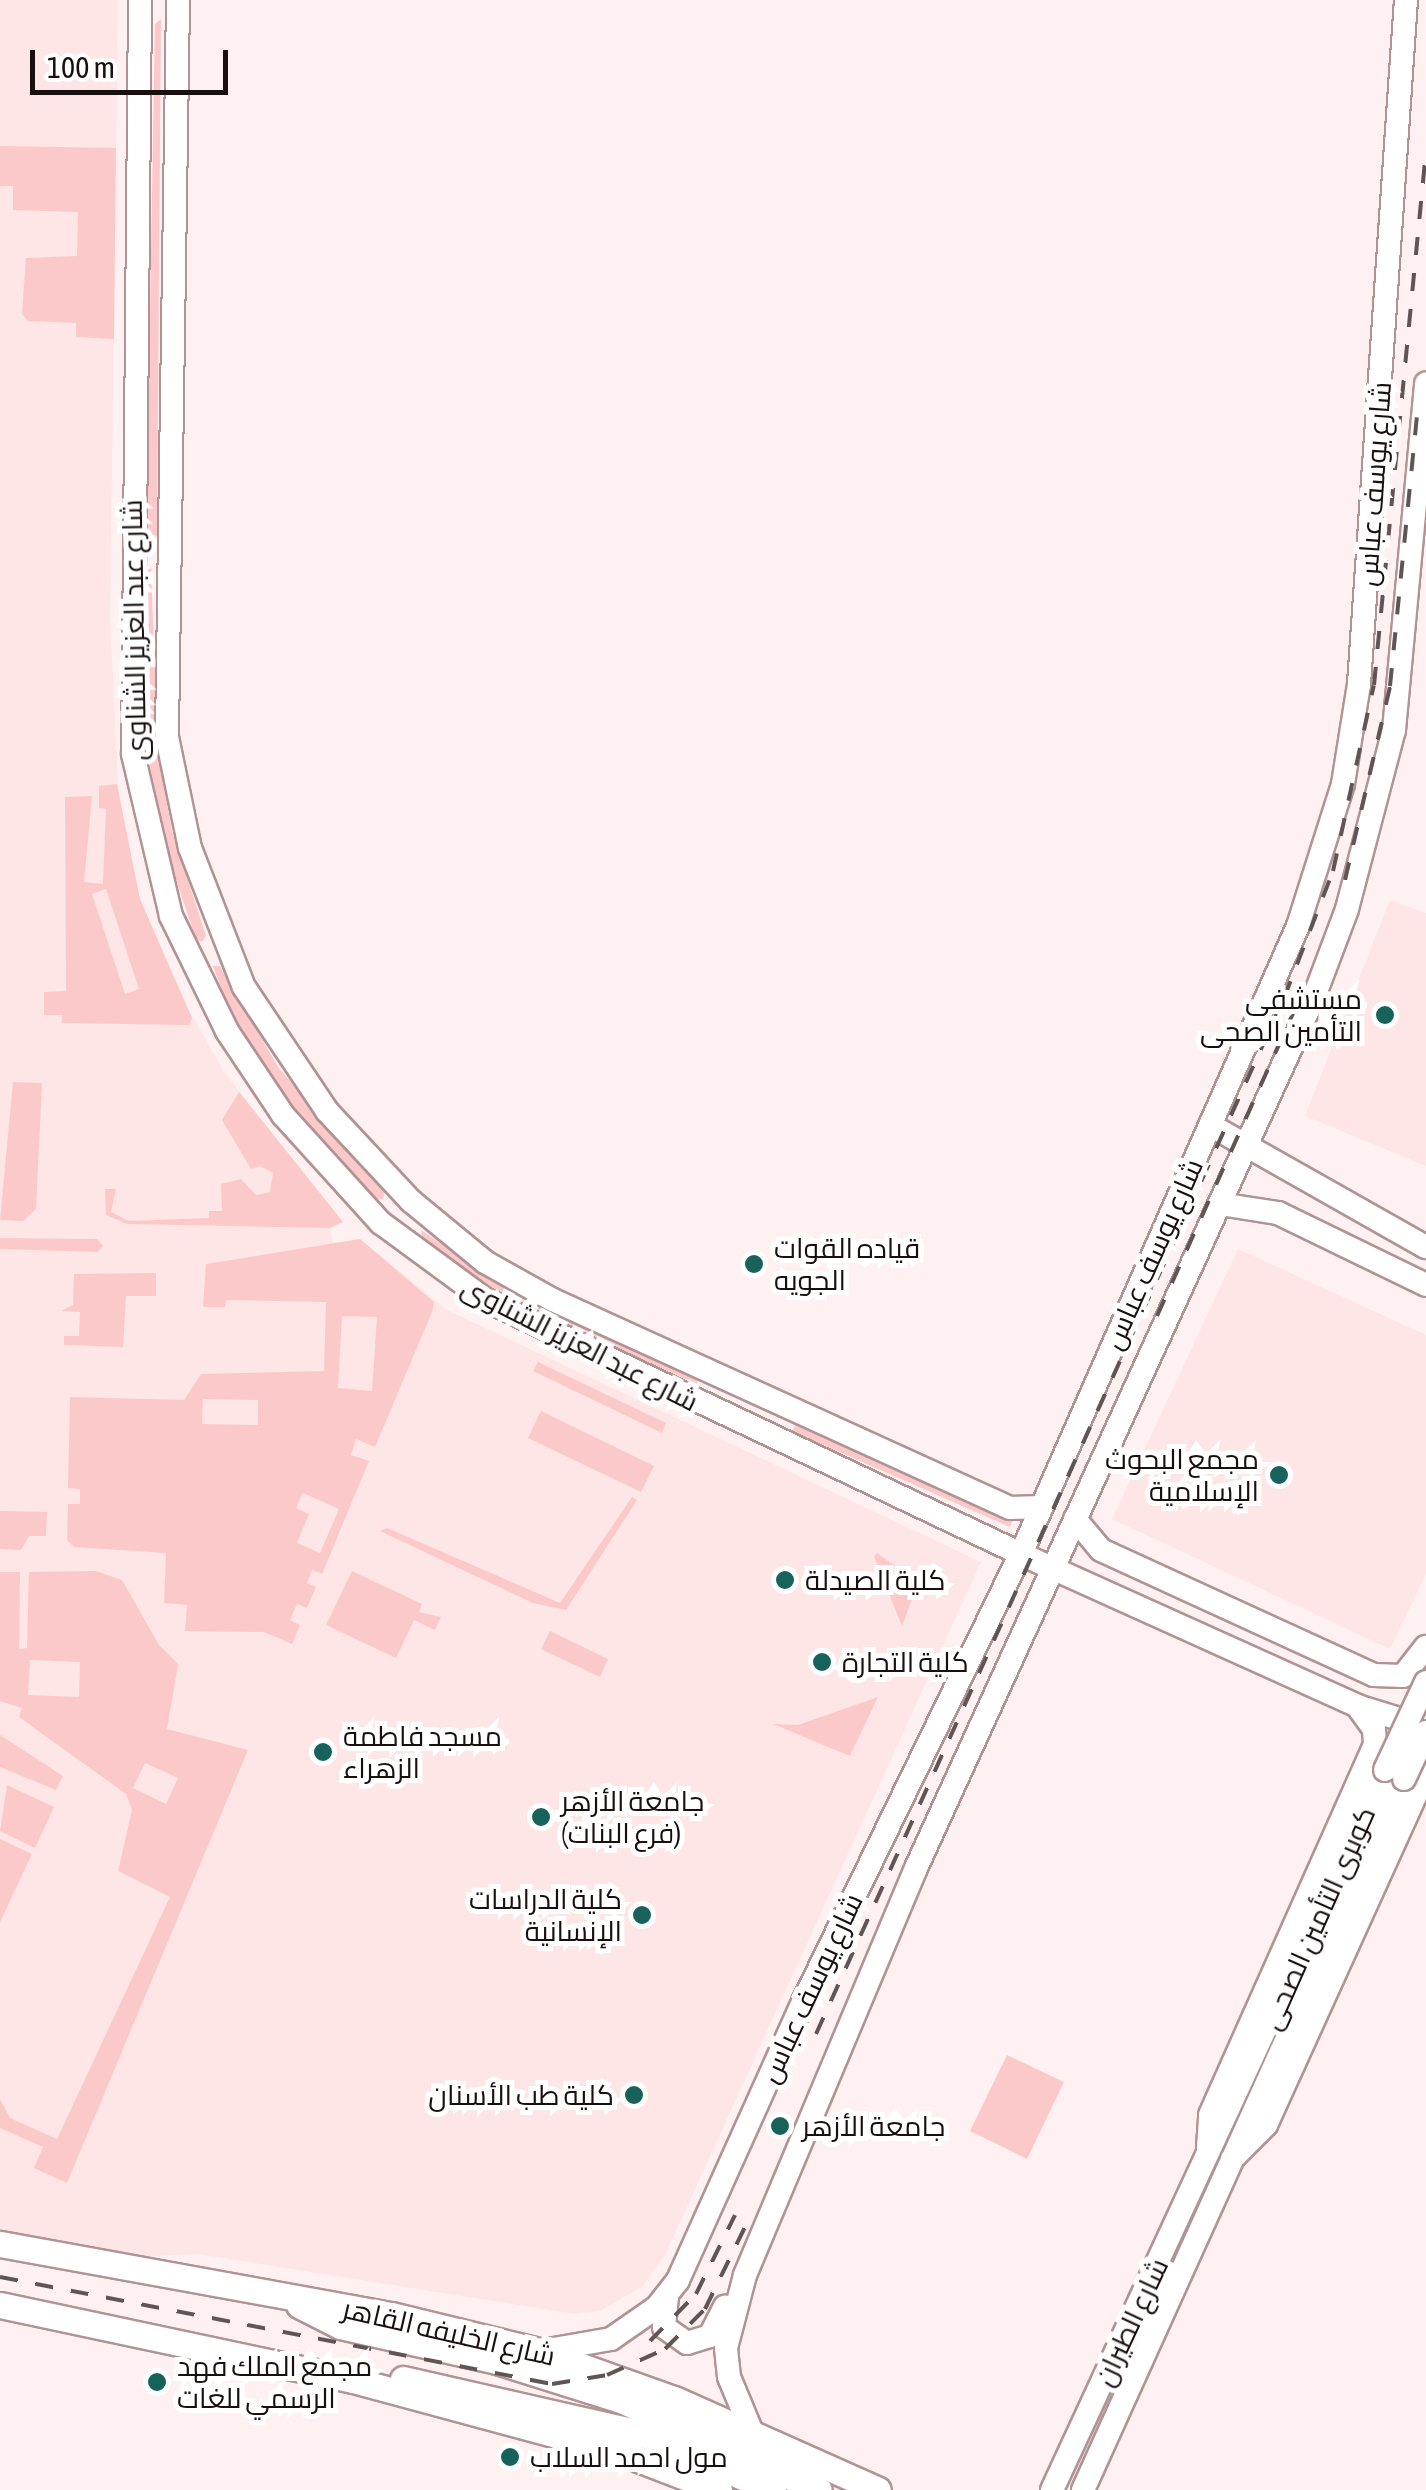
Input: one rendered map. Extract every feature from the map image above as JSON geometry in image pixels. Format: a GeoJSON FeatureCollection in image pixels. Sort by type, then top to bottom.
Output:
{"type":"FeatureCollection","features":[{"type":"Feature","properties":{"kind":"main road","name":"شارع يوسف عباس"},"geometry":{"type":"LineString","coordinates":[[539,2352],[611,2339],[669,2294],[1021,1554],[1298,926],[1349,753],[1406,0]]}},
{"type":"Feature","properties":{"kind":"main road"},"geometry":{"type":"LineString","coordinates":[[140,2],[178,3]]}},
{"type":"Feature","properties":{"kind":"main road","name":"شارع عبد العزيز الشناوى"},"geometry":{"type":"LineString","coordinates":[[140,2],[132,555],[136,781],[160,883],[192,964],[273,1101],[380,1222],[458,1284],[706,1408],[1021,1554],[1357,1706],[1426,1729]]}},
{"type":"Feature","properties":{"kind":"main road","name":"شارع عبد العزيز الشناوى"},"geometry":{"type":"LineString","coordinates":[[178,3],[165,700],[172,766],[190,848],[228,953],[303,1083],[411,1201],[474,1254],[529,1287],[1010,1508],[1041,1507]]}},
{"type":"Feature","properties":{"kind":"main road","name":"شارع يوسف عباس"},"geometry":{"type":"LineString","coordinates":[[751,2430],[729,2377],[726,2348],[746,2274],[1053,1566],[1333,948],[1394,730],[1426,383]]}},
{"type":"Feature","properties":{"kind":"main road"},"geometry":{"type":"LineString","coordinates":[[132,555],[170,554]]}},
{"type":"Feature","properties":{"kind":"main road"},"geometry":{"type":"LineString","coordinates":[[192,964],[228,953]]}},
{"type":"Feature","properties":{"kind":"main road"},"geometry":{"type":"LineString","coordinates":[[1210,1124],[1426,1248]]}},
{"type":"Feature","properties":{"kind":"main road"},"geometry":{"type":"LineString","coordinates":[[1278,1213],[1283,1192],[1302,1180]]}},
{"type":"Feature","properties":{"kind":"main road"},"geometry":{"type":"LineString","coordinates":[[380,1222],[411,1201]]}},
{"type":"Feature","properties":{"kind":"main road"},"geometry":{"type":"LineString","coordinates":[[1220,1204],[1278,1213],[1426,1285]]}},
{"type":"Feature","properties":{"kind":"main road"},"geometry":{"type":"LineString","coordinates":[[706,1408],[722,1376]]}},
{"type":"Feature","properties":{"kind":"main road"},"geometry":{"type":"LineString","coordinates":[[776,1441],[792,1407]]}},
{"type":"Feature","properties":{"kind":"main road"},"geometry":{"type":"LineString","coordinates":[[1075,1519],[1101,1550],[1384,1678],[1412,1670],[1424,1650]]}},
{"type":"Feature","properties":{"kind":"main road"},"geometry":{"type":"LineString","coordinates":[[1092,1586],[1087,1569],[1101,1550]]}},
{"type":"Feature","properties":{"kind":"main road","name":"كوبرى التأمين الصحى"},"geometry":{"type":"LineString","coordinates":[[1405,1774],[1426,1682]]}},
{"type":"Feature","properties":{"kind":"main road"},"geometry":{"type":"LineString","coordinates":[[1357,1706],[1377,1738]]}},
{"type":"Feature","properties":{"kind":"main road","name":"كوبرى التأمين الصحى"},"geometry":{"type":"LineString","coordinates":[[1219,2158],[1426,1729]]}},
{"type":"Feature","properties":{"kind":"main road"},"geometry":{"type":"LineString","coordinates":[[1377,1738],[1403,1741],[1426,1760]]}},
{"type":"Feature","properties":{"kind":"main road"},"geometry":{"type":"LineString","coordinates":[[1219,2158],[1210,2115],[1377,1738]]}},
{"type":"Feature","properties":{"kind":"main road","name":"شارع الطيران"},"geometry":{"type":"LineString","coordinates":[[1052,2490],[1219,2158]]}},
{"type":"Feature","properties":{"kind":"main road","name":"شارع الطيران"},"geometry":{"type":"LineString","coordinates":[[1083,2490],[1219,2158]]}},
{"type":"Feature","properties":{"kind":"main road","name":"شارع الخليفه القاهر"},"geometry":{"type":"LineString","coordinates":[[0,2244],[288,2296],[539,2352],[751,2430],[878,2490]]}},
{"type":"Feature","properties":{"kind":"main road"},"geometry":{"type":"LineString","coordinates":[[669,2294],[664,2327],[680,2341],[699,2342],[714,2332],[746,2274]]}},
{"type":"Feature","properties":{"kind":"main road"},"geometry":{"type":"LineString","coordinates":[[288,2296],[340,2326],[497,2361],[621,2400],[819,2490]]}},
{"type":"Feature","properties":{"kind":"main road"},"geometry":{"type":"LineString","coordinates":[[0,2304],[353,2380],[620,2452],[720,2490]]}},
{"type":"Feature","properties":{"kind":"main road"},"geometry":{"type":"LineString","coordinates":[[353,2380],[426,2382],[606,2423],[774,2490]]}},
{"type":"Feature","properties":{"kind":"shaded area"},"geometry":{"type":"Polygon","coordinates":[[[0,0],[118,0],[110,618],[119,805],[140,899],[176,987],[224,1072],[343,1222],[330,1228],[333,1243],[360,1239],[447,1310],[981,1562],[665,2255],[643,2286],[600,2311],[575,2314],[198,2254],[130,2257],[0,2231],[0,0]]]}},
{"type":"Feature","properties":{"kind":"shaded area"},"geometry":{"type":"Polygon","coordinates":[[[161,19],[157,536],[151,541],[146,536],[155,24],[161,19]]]}},
{"type":"Feature","properties":{"kind":"shaded area"},"geometry":{"type":"Polygon","coordinates":[[[0,146],[116,148],[114,339],[76,337],[76,323],[28,321],[22,314],[26,258],[77,256],[78,212],[13,210],[13,186],[0,186],[0,146]]]}},
{"type":"Feature","properties":{"kind":"shaded area"},"geometry":{"type":"Polygon","coordinates":[[[151,568],[158,754],[172,831],[206,936],[202,942],[196,939],[169,859],[148,757],[145,572],[151,568]]]}},
{"type":"Feature","properties":{"kind":"shaded area"},"geometry":{"type":"Polygon","coordinates":[[[117,784],[140,899],[192,1018],[189,1025],[62,1023],[62,1015],[44,1015],[44,992],[66,991],[65,797],[92,796],[84,882],[103,884],[106,809],[99,808],[99,786],[117,784]],[[106,889],[92,894],[125,994],[139,989],[106,889]]]}},
{"type":"Feature","properties":{"kind":"shaded area","name":"مستشفى التأمين الصحى"},"geometry":{"type":"Polygon","coordinates":[[[1390,900],[1426,913],[1426,1166],[1305,1116],[1390,900]]]}},
{"type":"Feature","properties":{"kind":"shaded area"},"geometry":{"type":"Polygon","coordinates":[[[213,966],[220,966],[278,1067],[385,1191],[383,1199],[374,1200],[279,1089],[231,1015],[213,966]]]}},
{"type":"Feature","properties":{"kind":"shaded area"},"geometry":{"type":"Polygon","coordinates":[[[13,1082],[42,1083],[36,1209],[23,1221],[0,1220],[13,1082]]]}},
{"type":"Feature","properties":{"kind":"shaded area"},"geometry":{"type":"Polygon","coordinates":[[[239,1092],[343,1222],[330,1228],[127,1224],[106,1215],[105,1189],[116,1189],[111,1212],[129,1221],[209,1218],[209,1211],[222,1211],[221,1184],[241,1179],[256,1195],[270,1192],[273,1173],[260,1166],[251,1169],[222,1120],[239,1092]]]}},
{"type":"Feature","properties":{"kind":"shaded area"},"geometry":{"type":"Polygon","coordinates":[[[421,1230],[485,1273],[698,1377],[697,1384],[514,1302],[423,1240],[421,1230]]]}},
{"type":"Feature","properties":{"kind":"shaded area"},"geometry":{"type":"Polygon","coordinates":[[[0,1238],[97,1239],[103,1246],[97,1252],[0,1249],[0,1238]]]}},
{"type":"Feature","properties":{"kind":"shaded area"},"geometry":{"type":"Polygon","coordinates":[[[360,1239],[434,1302],[375,1447],[356,1439],[351,1455],[369,1461],[322,1574],[312,1570],[307,1583],[316,1587],[307,1608],[297,1604],[290,1620],[300,1625],[292,1644],[264,1632],[185,1631],[187,1605],[164,1603],[166,1553],[74,1547],[67,1540],[68,1504],[80,1504],[80,1489],[68,1488],[70,1397],[184,1400],[201,1374],[324,1371],[326,1302],[226,1300],[225,1307],[203,1307],[206,1264],[360,1239]],[[342,1316],[338,1388],[372,1391],[377,1317],[342,1316]],[[203,1399],[202,1424],[258,1425],[258,1400],[203,1399]],[[303,1493],[296,1508],[309,1514],[297,1543],[320,1553],[339,1509],[303,1493]]]}},
{"type":"Feature","properties":{"kind":"shaded area","name":"مجمع البحوث الإسلامية"},"geometry":{"type":"Polygon","coordinates":[[[1238,1249],[1426,1335],[1426,1574],[1390,1649],[1112,1519],[1238,1249]]]}},
{"type":"Feature","properties":{"kind":"shaded area"},"geometry":{"type":"Polygon","coordinates":[[[156,1273],[156,1296],[126,1296],[123,1347],[64,1345],[64,1336],[79,1336],[80,1312],[61,1311],[73,1305],[74,1274],[156,1273]]]}},
{"type":"Feature","properties":{"kind":"shaded area"},"geometry":{"type":"Polygon","coordinates":[[[538,1362],[666,1423],[662,1433],[533,1371],[538,1362]]]}},
{"type":"Feature","properties":{"kind":"shaded area"},"geometry":{"type":"Polygon","coordinates":[[[541,1411],[654,1466],[641,1492],[528,1438],[541,1411]]]}},
{"type":"Feature","properties":{"kind":"shaded area"},"geometry":{"type":"Polygon","coordinates":[[[797,1422],[1014,1517],[1010,1527],[792,1431],[797,1422]]]}},
{"type":"Feature","properties":{"kind":"shaded area"},"geometry":{"type":"Polygon","coordinates":[[[632,1497],[637,1500],[566,1610],[533,1603],[380,1531],[387,1528],[560,1603],[632,1497]]]}},
{"type":"Feature","properties":{"kind":"shaded area"},"geometry":{"type":"Polygon","coordinates":[[[0,1511],[47,1512],[46,1536],[29,1536],[21,1550],[0,1549],[0,1511]]]}},
{"type":"Feature","properties":{"kind":"shaded area"},"geometry":{"type":"Polygon","coordinates":[[[877,1553],[918,1583],[902,1626],[874,1556],[877,1553]]]}},
{"type":"Feature","properties":{"kind":"shaded area"},"geometry":{"type":"Polygon","coordinates":[[[96,1571],[122,1580],[159,1645],[178,1664],[167,1729],[248,1750],[67,2183],[34,2168],[43,2147],[0,2128],[0,2099],[10,2118],[57,2139],[170,1897],[118,1871],[132,1810],[126,1794],[19,1717],[22,1708],[0,1701],[0,1572],[20,1572],[19,1649],[27,1648],[29,1572],[96,1571]],[[30,1660],[28,1695],[79,1697],[80,1662],[30,1660]],[[145,1763],[133,1788],[166,1804],[178,1778],[145,1763]]]}},
{"type":"Feature","properties":{"kind":"shaded area"},"geometry":{"type":"Polygon","coordinates":[[[352,1571],[422,1604],[419,1612],[441,1617],[435,1630],[414,1620],[396,1658],[326,1625],[352,1571]]]}},
{"type":"Feature","properties":{"kind":"shaded area"},"geometry":{"type":"Polygon","coordinates":[[[550,1631],[608,1659],[600,1677],[541,1649],[550,1631]]]}},
{"type":"Feature","properties":{"kind":"shaded area"},"geometry":{"type":"Polygon","coordinates":[[[878,1697],[850,1756],[773,1724],[798,1725],[878,1697]]]}},
{"type":"Feature","properties":{"kind":"shaded area"},"geometry":{"type":"Polygon","coordinates":[[[0,1735],[63,1776],[56,1790],[0,1767],[0,1735]]]}},
{"type":"Feature","properties":{"kind":"shaded area"},"geometry":{"type":"Polygon","coordinates":[[[7,1785],[54,1807],[35,1848],[0,1831],[7,1785]]]}},
{"type":"Feature","properties":{"kind":"shaded area"},"geometry":{"type":"Polygon","coordinates":[[[0,1839],[32,1854],[0,1922],[0,1839]]]}},
{"type":"Feature","properties":{"kind":"shaded area"},"geometry":{"type":"Polygon","coordinates":[[[1007,2055],[1064,2082],[1027,2159],[970,2131],[1007,2055]]]}},
{"type":"Feature","properties":{"kind":"railway"},"geometry":{"type":"LineString","coordinates":[[816,2034],[1284,998],[1333,871],[1374,685],[1426,151]]}},
{"type":"Feature","properties":{"kind":"railway"},"geometry":{"type":"LineString","coordinates":[[1345,880],[1390,686],[1417,417]]}},
{"type":"Feature","properties":{"kind":"railway"},"geometry":{"type":"LineString","coordinates":[[1157,1316],[1296,1006]]}},
{"type":"Feature","properties":{"kind":"railway"},"geometry":{"type":"LineString","coordinates":[[650,2341],[696,2294],[735,2215]]}},
{"type":"Feature","properties":{"kind":"railway"},"geometry":{"type":"LineString","coordinates":[[0,2277],[552,2384],[607,2375],[665,2349],[705,2309],[748,2221]]}},
{"type":"Feature","properties":{"kind":"place","name":"مستشفى التأمين الصحى"},"geometry":{"type":"Point","coordinates":[1385,1015]}},
{"type":"Feature","properties":{"kind":"place","name":"قياده القوات الجويه"},"geometry":{"type":"Point","coordinates":[754,1264]}},
{"type":"Feature","properties":{"kind":"place","name":"مجمع البحوث الإسلامية"},"geometry":{"type":"Point","coordinates":[1279,1475]}},
{"type":"Feature","properties":{"kind":"place","name":"كلية الصيدلة"},"geometry":{"type":"Point","coordinates":[785,1580]}},
{"type":"Feature","properties":{"kind":"place","name":"كلية التجارة"},"geometry":{"type":"Point","coordinates":[822,1662]}},
{"type":"Feature","properties":{"kind":"place","name":"مسجد فاطمة الزهراء"},"geometry":{"type":"Point","coordinates":[323,1752]}},
{"type":"Feature","properties":{"kind":"place","name":"جامعة الأزهر (فرع البنات)"},"geometry":{"type":"Point","coordinates":[541,1817]}},
{"type":"Feature","properties":{"kind":"place","name":"كلية الدراسات الإنسانية"},"geometry":{"type":"Point","coordinates":[642,1915]}},
{"type":"Feature","properties":{"kind":"place","name":"كلية طب الأسنان"},"geometry":{"type":"Point","coordinates":[634,2095]}},
{"type":"Feature","properties":{"kind":"place","name":"جامعة الأزهر"},"geometry":{"type":"Point","coordinates":[780,2126]}},
{"type":"Feature","properties":{"kind":"place","name":"مجمع الملك فهد الرسمي للغات"},"geometry":{"type":"Point","coordinates":[157,2382]}},
{"type":"Feature","properties":{"kind":"place","name":"مول احمد السلاب"},"geometry":{"type":"Point","coordinates":[510,2457]}}]}
